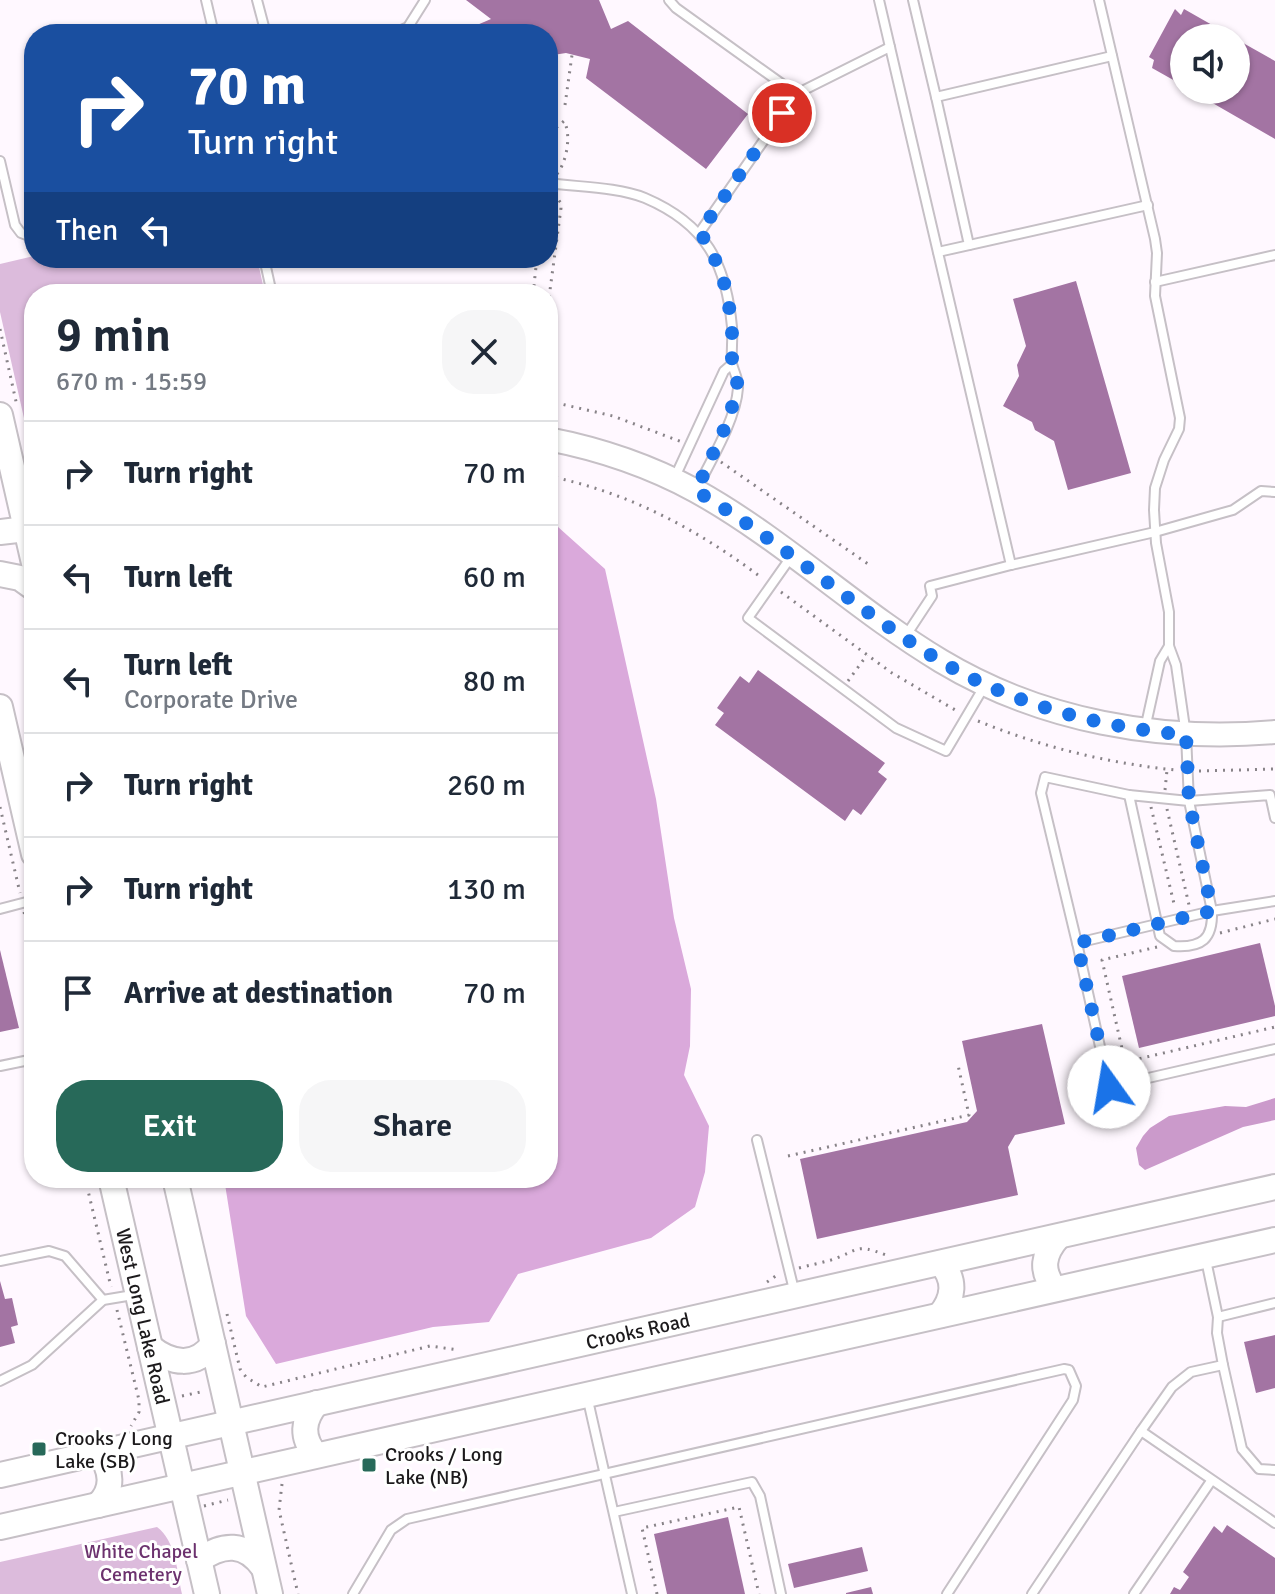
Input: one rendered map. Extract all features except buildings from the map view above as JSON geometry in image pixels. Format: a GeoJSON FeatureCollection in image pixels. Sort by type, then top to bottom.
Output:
{"type":"FeatureCollection","features":[{"type":"Feature","properties":{"kind":"main road"},"geometry":{"type":"LineString","coordinates":[[10,414],[24,487]]}},
{"type":"Feature","properties":{"kind":"main road"},"geometry":{"type":"LineString","coordinates":[[0,532],[24,529]]}},
{"type":"Feature","properties":{"kind":"main road"},"geometry":{"type":"LineString","coordinates":[[0,574],[24,581]]}},
{"type":"Feature","properties":{"kind":"main road"},"geometry":{"type":"LineString","coordinates":[[0,707],[24,811]]}},
{"type":"Feature","properties":{"kind":"main road","name":"Crooks Road"},"geometry":{"type":"LineString","coordinates":[[1,1472],[172,1437],[1275,1187]]}},
{"type":"Feature","properties":{"kind":"main road","name":"West Long Lake Road"},"geometry":{"type":"LineString","coordinates":[[113,1188],[207,1594]]}},
{"type":"Feature","properties":{"kind":"main road"},"geometry":{"type":"LineString","coordinates":[[177,1188],[270,1594]]}},
{"type":"Feature","properties":{"kind":"main road"},"geometry":{"type":"LineString","coordinates":[[1055,1289],[1047,1278],[1045,1264],[1049,1247],[1058,1237]]}},
{"type":"Feature","properties":{"kind":"main road"},"geometry":{"type":"LineString","coordinates":[[0,1527],[1275,1240]]}},
{"type":"Feature","properties":{"kind":"main road"},"geometry":{"type":"LineString","coordinates":[[940,1315],[950,1300],[952,1283],[941,1263]]}},
{"type":"Feature","properties":{"kind":"main road"},"geometry":{"type":"LineString","coordinates":[[150,1347],[161,1355],[183,1362],[201,1356],[213,1344]]}},
{"type":"Feature","properties":{"kind":"main road"},"geometry":{"type":"LineString","coordinates":[[316,1455],[307,1442],[305,1427],[317,1403]]}},
{"type":"Feature","properties":{"kind":"main road"},"geometry":{"type":"LineString","coordinates":[[98,1505],[105,1499],[110,1479],[99,1453]]}},
{"type":"Feature","properties":{"kind":"main road"},"geometry":{"type":"LineString","coordinates":[[199,1560],[220,1548],[235,1547],[250,1552],[263,1567]]}},
{"type":"Feature","properties":{"kind":"street"},"geometry":{"type":"LineString","coordinates":[[558,442],[625,459],[696,491],[744,521],[904,638],[986,684],[1064,713],[1145,731],[1186,735],[1275,732]]}},
{"type":"Feature","properties":{"kind":"lane"},"geometry":{"type":"LineString","coordinates":[[206,0],[212,24]]}},
{"type":"Feature","properties":{"kind":"lane"},"geometry":{"type":"LineString","coordinates":[[257,0],[263,24]]}},
{"type":"Feature","properties":{"kind":"lane"},"geometry":{"type":"LineString","coordinates":[[410,24],[425,0]]}},
{"type":"Feature","properties":{"kind":"lane"},"geometry":{"type":"LineString","coordinates":[[669,0],[796,94]]}},
{"type":"Feature","properties":{"kind":"lane"},"geometry":{"type":"LineString","coordinates":[[879,0],[1011,565]]}},
{"type":"Feature","properties":{"kind":"lane"},"geometry":{"type":"LineString","coordinates":[[913,0],[969,245]]}},
{"type":"Feature","properties":{"kind":"lane"},"geometry":{"type":"LineString","coordinates":[[1099,0],[1148,205],[1157,253],[1155,296],[1180,418],[1179,429],[1155,488],[1155,532],[1169,612],[1169,646],[1176,665],[1186,735],[1189,801],[1212,911],[1210,933],[1206,939],[1180,946],[1168,944],[1160,936],[1129,795]]}},
{"type":"Feature","properties":{"kind":"lane"},"geometry":{"type":"LineString","coordinates":[[700,232],[796,94],[890,47]]}},
{"type":"Feature","properties":{"kind":"lane"},"geometry":{"type":"LineString","coordinates":[[936,97],[1112,56]]}},
{"type":"Feature","properties":{"kind":"lane"},"geometry":{"type":"LineString","coordinates":[[0,161],[15,225],[24,234]]}},
{"type":"Feature","properties":{"kind":"lane"},"geometry":{"type":"LineString","coordinates":[[558,184],[634,194],[657,204],[700,232],[713,254],[727,291],[732,364],[738,386],[734,405],[696,491]]}},
{"type":"Feature","properties":{"kind":"lane"},"geometry":{"type":"LineString","coordinates":[[938,252],[1148,205]]}},
{"type":"Feature","properties":{"kind":"lane"},"geometry":{"type":"LineString","coordinates":[[1155,282],[1275,255]]}},
{"type":"Feature","properties":{"kind":"lane"},"geometry":{"type":"LineString","coordinates":[[674,480],[724,371],[732,364]]}},
{"type":"Feature","properties":{"kind":"lane"},"geometry":{"type":"LineString","coordinates":[[904,638],[932,596],[930,586],[1155,532],[1233,510],[1261,491],[1275,492]]}},
{"type":"Feature","properties":{"kind":"lane"},"geometry":{"type":"LineString","coordinates":[[792,555],[748,618],[896,728],[946,751],[986,684]]}},
{"type":"Feature","properties":{"kind":"lane"},"geometry":{"type":"LineString","coordinates":[[1145,731],[1160,661],[1169,646]]}},
{"type":"Feature","properties":{"kind":"lane"},"geometry":{"type":"LineString","coordinates":[[1275,818],[1270,795],[1189,801],[1129,795],[1045,777],[1041,793],[1109,1087],[1275,1049]]}},
{"type":"Feature","properties":{"kind":"lane"},"geometry":{"type":"LineString","coordinates":[[1077,943],[1212,911],[1275,901]]}},
{"type":"Feature","properties":{"kind":"lane"},"geometry":{"type":"LineString","coordinates":[[0,909],[24,903]]}},
{"type":"Feature","properties":{"kind":"lane"},"geometry":{"type":"LineString","coordinates":[[0,1066],[24,1061]]}},
{"type":"Feature","properties":{"kind":"lane"},"geometry":{"type":"LineString","coordinates":[[757,1140],[795,1297]]}},
{"type":"Feature","properties":{"kind":"lane"},"geometry":{"type":"LineString","coordinates":[[0,1261],[49,1251],[65,1256],[103,1300]]}},
{"type":"Feature","properties":{"kind":"lane"},"geometry":{"type":"LineString","coordinates":[[1205,1255],[1218,1317],[1217,1333],[1223,1365],[1242,1449],[1259,1469],[1275,1470]]}},
{"type":"Feature","properties":{"kind":"lane"},"geometry":{"type":"LineString","coordinates":[[0,1381],[32,1365],[103,1300],[138,1293]]}},
{"type":"Feature","properties":{"kind":"lane"},"geometry":{"type":"LineString","coordinates":[[1218,1317],[1275,1303]]}},
{"type":"Feature","properties":{"kind":"lane"},"geometry":{"type":"LineString","coordinates":[[1032,1594],[1172,1387],[1191,1372],[1223,1365]]}},
{"type":"Feature","properties":{"kind":"lane"},"geometry":{"type":"LineString","coordinates":[[353,1594],[391,1530],[407,1519],[1069,1370],[1076,1386],[1073,1400],[947,1594]]}},
{"type":"Feature","properties":{"kind":"lane"},"geometry":{"type":"LineString","coordinates":[[587,1394],[632,1594]]}},
{"type":"Feature","properties":{"kind":"lane"},"geometry":{"type":"LineString","coordinates":[[1141,1431],[1275,1523]]}},
{"type":"Feature","properties":{"kind":"lane"},"geometry":{"type":"LineString","coordinates":[[1134,1594],[1211,1481]]}},
{"type":"Feature","properties":{"kind":"lane"},"geometry":{"type":"LineString","coordinates":[[614,1512],[752,1482],[760,1496],[781,1594]]}},
{"type":"Feature","properties":{"kind":"path"},"geometry":{"type":"LineString","coordinates":[[565,105],[572,55]]}},
{"type":"Feature","properties":{"kind":"path"},"geometry":{"type":"LineString","coordinates":[[558,126],[564,121],[568,129],[564,167],[558,172]]}},
{"type":"Feature","properties":{"kind":"path"},"geometry":{"type":"LineString","coordinates":[[558,200],[561,208],[558,230]]}},
{"type":"Feature","properties":{"kind":"path"},"geometry":{"type":"LineString","coordinates":[[0,329],[10,414]]}},
{"type":"Feature","properties":{"kind":"path"},"geometry":{"type":"LineString","coordinates":[[558,403],[613,416],[682,443]]}},
{"type":"Feature","properties":{"kind":"path"},"geometry":{"type":"LineString","coordinates":[[721,462],[868,564]]}},
{"type":"Feature","properties":{"kind":"path"},"geometry":{"type":"LineString","coordinates":[[558,479],[609,492],[673,519],[732,555],[760,577]]}},
{"type":"Feature","properties":{"kind":"path"},"geometry":{"type":"LineString","coordinates":[[779,590],[914,687],[958,711]]}},
{"type":"Feature","properties":{"kind":"path"},"geometry":{"type":"LineString","coordinates":[[847,682],[867,655]]}},
{"type":"Feature","properties":{"kind":"path"},"geometry":{"type":"LineString","coordinates":[[978,721],[1052,748],[1179,771]]}},
{"type":"Feature","properties":{"kind":"path"},"geometry":{"type":"LineString","coordinates":[[1201,771],[1275,769]]}},
{"type":"Feature","properties":{"kind":"path"},"geometry":{"type":"LineString","coordinates":[[1165,790],[1167,770]]}},
{"type":"Feature","properties":{"kind":"path"},"geometry":{"type":"LineString","coordinates":[[0,807],[20,894]]}},
{"type":"Feature","properties":{"kind":"path"},"geometry":{"type":"LineString","coordinates":[[1151,807],[1167,807],[1189,905],[1174,908],[1151,807]]}},
{"type":"Feature","properties":{"kind":"path"},"geometry":{"type":"LineString","coordinates":[[1219,933],[1275,919]]}},
{"type":"Feature","properties":{"kind":"path"},"geometry":{"type":"LineString","coordinates":[[1163,951],[1159,947],[1102,960],[1125,1062],[1275,1027]]}},
{"type":"Feature","properties":{"kind":"path"},"geometry":{"type":"LineString","coordinates":[[788,1156],[969,1115],[958,1065]]}},
{"type":"Feature","properties":{"kind":"path"},"geometry":{"type":"LineString","coordinates":[[87,1188],[112,1288]]}},
{"type":"Feature","properties":{"kind":"path"},"geometry":{"type":"LineString","coordinates":[[767,1282],[781,1273]]}},
{"type":"Feature","properties":{"kind":"path"},"geometry":{"type":"LineString","coordinates":[[116,1308],[139,1406],[143,1405]]}},
{"type":"Feature","properties":{"kind":"path"},"geometry":{"type":"LineString","coordinates":[[226,1311],[240,1369],[262,1387],[430,1346],[465,1351]]}},
{"type":"Feature","properties":{"kind":"path"},"geometry":{"type":"LineString","coordinates":[[261,1394],[262,1387]]}},
{"type":"Feature","properties":{"kind":"path"},"geometry":{"type":"LineString","coordinates":[[175,1398],[211,1389]]}},
{"type":"Feature","properties":{"kind":"path"},"geometry":{"type":"LineString","coordinates":[[281,1477],[283,1497],[279,1510],[298,1594]]}},
{"type":"Feature","properties":{"kind":"path"},"geometry":{"type":"LineString","coordinates":[[201,1507],[236,1498]]}},
{"type":"Feature","properties":{"kind":"path"},"geometry":{"type":"LineString","coordinates":[[657,1594],[642,1528],[739,1507],[759,1594]]}},
{"type":"Feature","properties":{"kind":"green space"},"geometry":{"type":"Polygon","coordinates":[[[24,258],[24,268],[259,268],[263,284],[24,284],[24,418],[0,312],[0,264],[24,258]]]}},
{"type":"Feature","properties":{"kind":"green space","name":"White Chapel Cemetery"},"geometry":{"type":"Polygon","coordinates":[[[157,1527],[172,1549],[182,1594],[0,1594],[0,1562],[157,1527]]]}},
{"type":"Feature","properties":{"kind":"shaded area"},"geometry":{"type":"Polygon","coordinates":[[[558,527],[605,569],[656,799],[674,918],[691,989],[690,1046],[684,1075],[709,1126],[705,1172],[695,1207],[651,1238],[518,1274],[489,1322],[433,1327],[276,1364],[246,1316],[226,1188],[558,1188],[558,527]]]}},
{"type":"Feature","properties":{"kind":"shaded area"},"geometry":{"type":"Polygon","coordinates":[[[1275,1098],[1275,1120],[1243,1127],[1145,1170],[1139,1165],[1136,1148],[1143,1136],[1169,1116],[1225,1106],[1246,1107],[1275,1098]]]}},
{"type":"Feature","properties":{"kind":"place","name":"Crooks / Long Lake (SB)"},"geometry":{"type":"Point","coordinates":[39,1449]}},
{"type":"Feature","properties":{"kind":"place","name":"Crooks / Long Lake (NB)"},"geometry":{"type":"Point","coordinates":[369,1465]}},
{"type":"Feature","properties":{"kind":"route"},"geometry":{"type":"LineString","coordinates":[[782,113],[700,232],[713,254],[727,291],[732,364],[738,386],[728,421],[696,491],[744,521],[904,638],[967,676],[1030,702],[1085,719],[1145,731],[1186,735],[1189,801],[1212,911],[1077,943],[1109,1087]]}}]}
